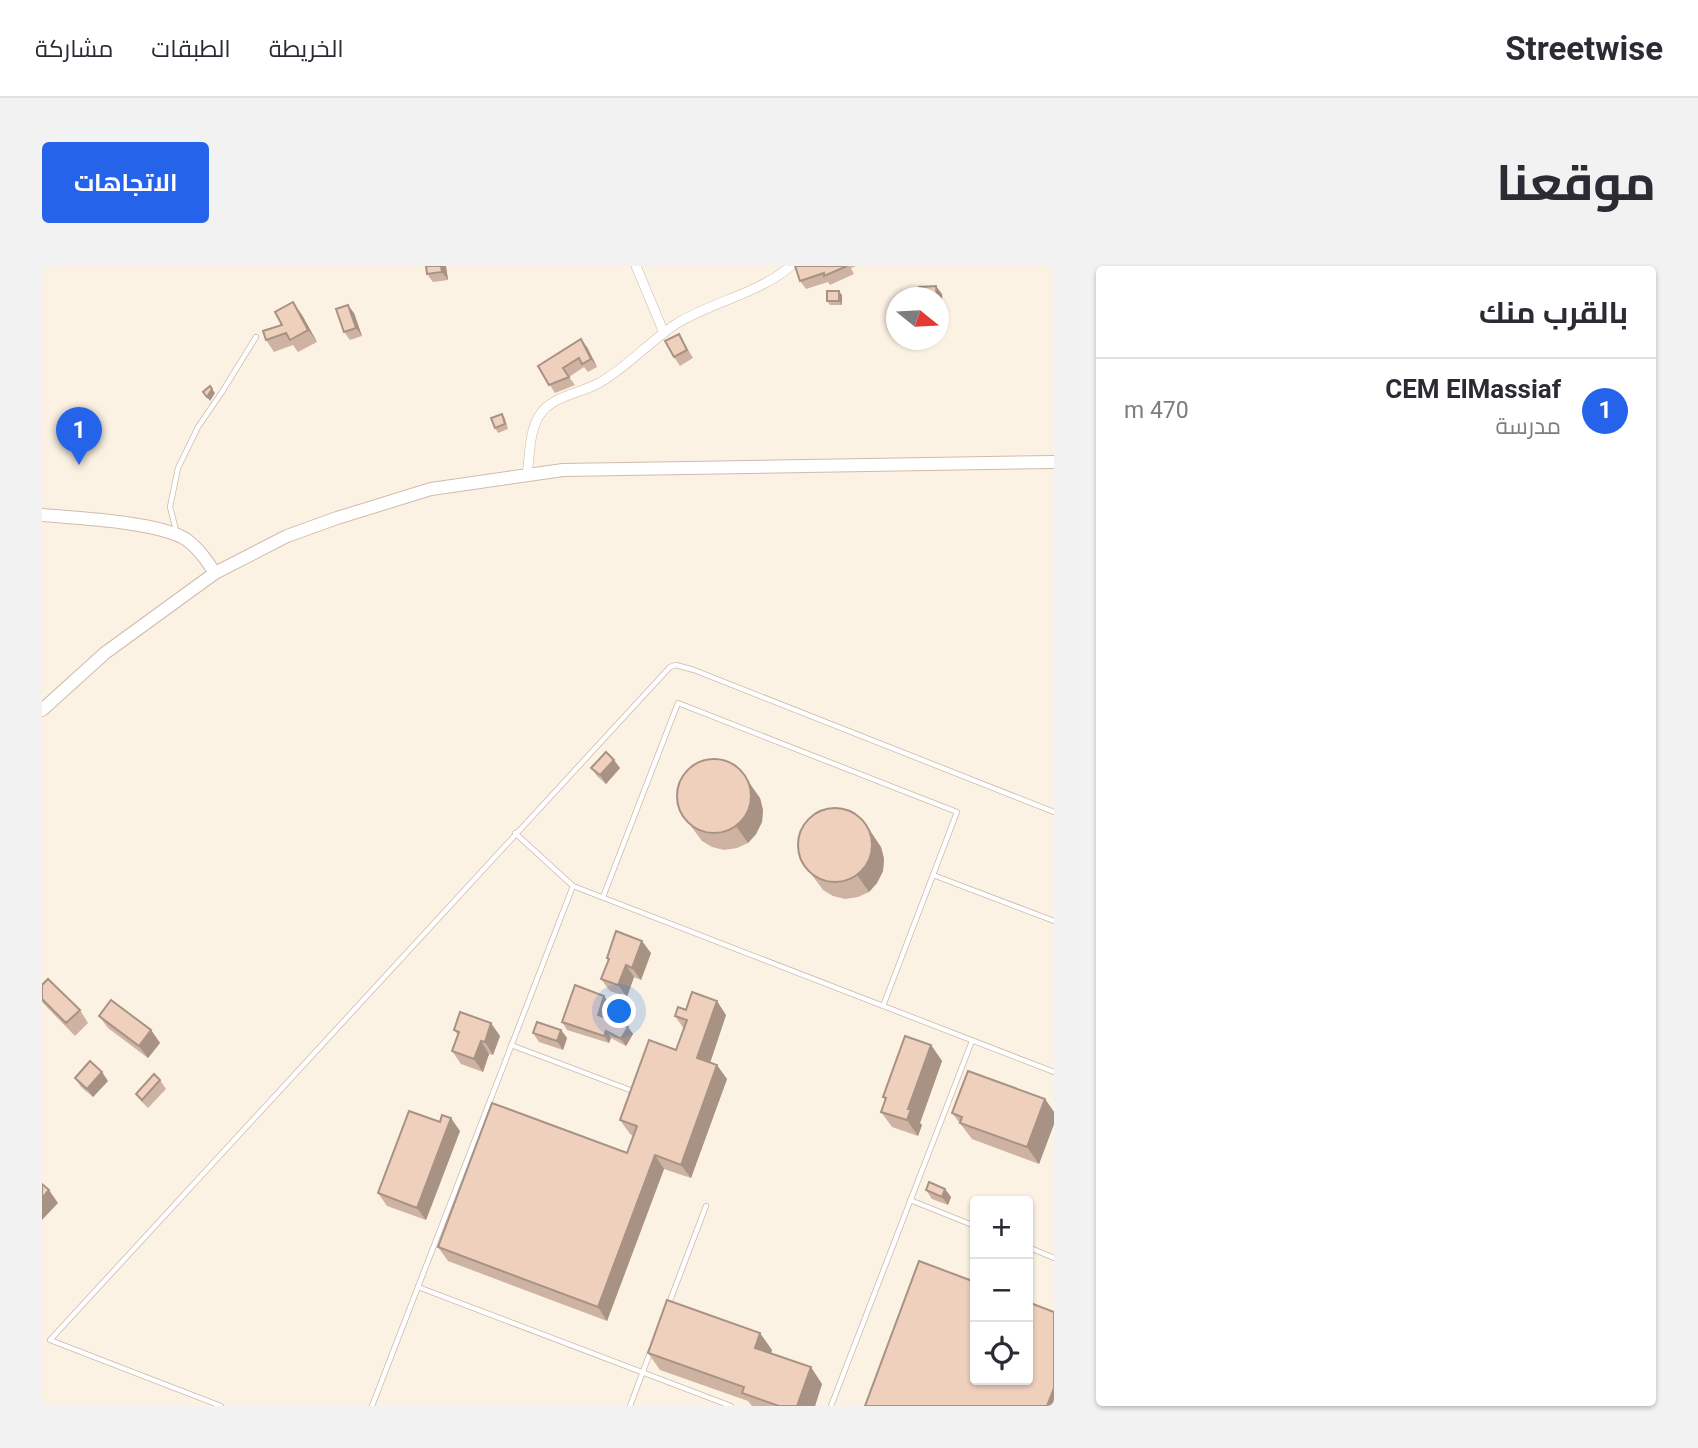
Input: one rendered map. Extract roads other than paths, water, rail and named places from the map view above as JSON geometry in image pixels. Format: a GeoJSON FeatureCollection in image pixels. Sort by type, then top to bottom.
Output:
{"type":"FeatureCollection","features":[{"type":"Feature","properties":{"kind":"main road"},"geometry":{"type":"LineString","coordinates":[[42,710],[105,653],[215,573],[287,536],[431,489],[527,474],[576,470],[1054,463]]}},
{"type":"Feature","properties":{"kind":"main road"},"geometry":{"type":"LineString","coordinates":[[42,515],[94,519],[177,534],[197,549],[215,573]]}},
{"type":"Feature","properties":{"kind":"street"},"geometry":{"type":"LineString","coordinates":[[636,266],[664,333]]}},
{"type":"Feature","properties":{"kind":"street"},"geometry":{"type":"LineString","coordinates":[[527,474],[533,428],[546,406],[602,381],[664,333],[696,313],[749,293],[791,266]]}},
{"type":"Feature","properties":{"kind":"lane"},"geometry":{"type":"LineString","coordinates":[[177,534],[170,507],[178,468],[198,427],[256,337]]}},
{"type":"Feature","properties":{"kind":"lane"},"geometry":{"type":"LineString","coordinates":[[221,1406],[50,1339],[666,671],[676,665],[694,670],[1054,811]]}},
{"type":"Feature","properties":{"kind":"lane"},"geometry":{"type":"LineString","coordinates":[[603,897],[678,703],[957,812],[883,1006]]}},
{"type":"Feature","properties":{"kind":"lane"},"geometry":{"type":"LineString","coordinates":[[515,833],[573,886],[1054,1073]]}},
{"type":"Feature","properties":{"kind":"lane"},"geometry":{"type":"LineString","coordinates":[[933,875],[1054,921]]}},
{"type":"Feature","properties":{"kind":"lane"},"geometry":{"type":"LineString","coordinates":[[372,1406],[573,886]]}},
{"type":"Feature","properties":{"kind":"lane"},"geometry":{"type":"LineString","coordinates":[[831,1406],[972,1041]]}},
{"type":"Feature","properties":{"kind":"lane"},"geometry":{"type":"LineString","coordinates":[[511,1045],[630,1090]]}},
{"type":"Feature","properties":{"kind":"lane"},"geometry":{"type":"LineString","coordinates":[[910,1200],[970,1224]]}},
{"type":"Feature","properties":{"kind":"lane"},"geometry":{"type":"LineString","coordinates":[[667,1308],[706,1206]]}},
{"type":"Feature","properties":{"kind":"lane"},"geometry":{"type":"LineString","coordinates":[[1033,1249],[1054,1258]]}},
{"type":"Feature","properties":{"kind":"lane"},"geometry":{"type":"LineString","coordinates":[[418,1287],[731,1406]]}},
{"type":"Feature","properties":{"kind":"lane"},"geometry":{"type":"LineString","coordinates":[[630,1406],[652,1347]]}},
{"type":"Feature","properties":{"kind":"place","name":"CEM ElMassiaf"},"geometry":{"type":"Point","coordinates":[79,465]}}]}
